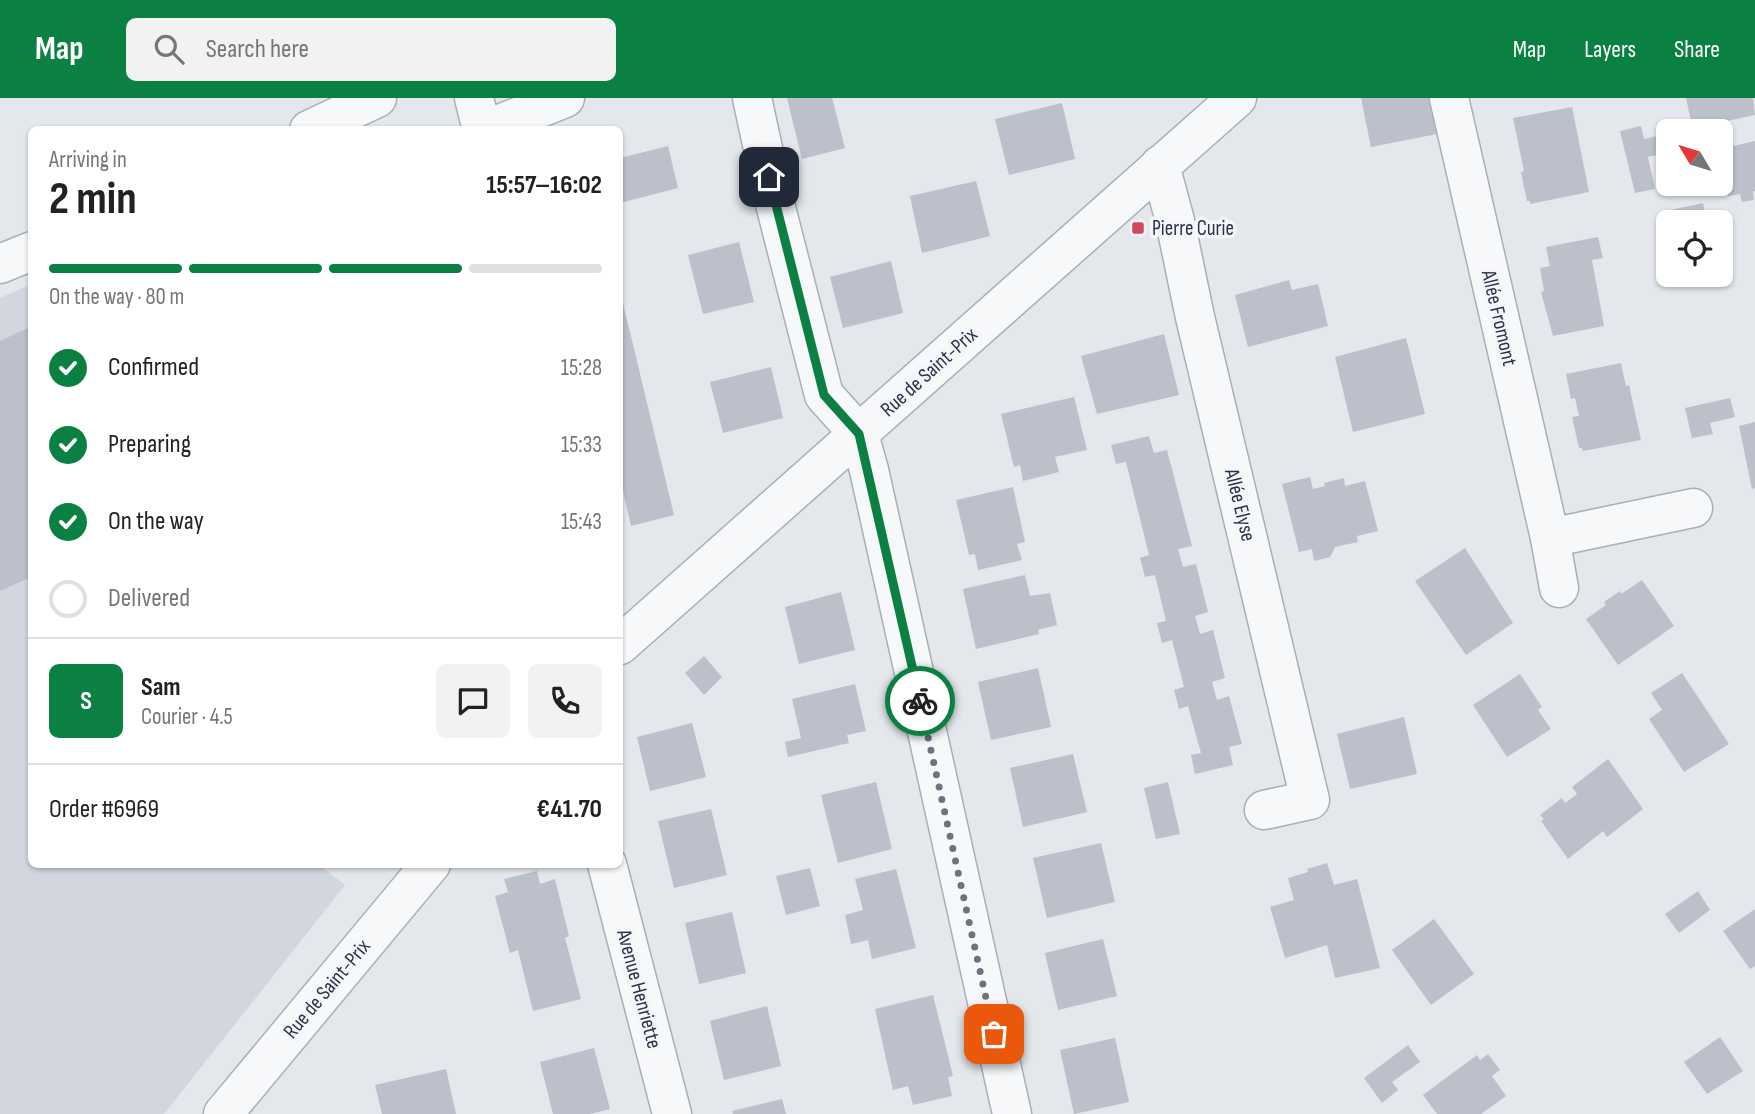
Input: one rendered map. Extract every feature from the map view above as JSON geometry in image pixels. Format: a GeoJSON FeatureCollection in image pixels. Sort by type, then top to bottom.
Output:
{"type":"FeatureCollection","features":[{"type":"Feature","properties":{"kind":"street"},"geometry":{"type":"LineString","coordinates":[[318,126],[377,98]]}},
{"type":"Feature","properties":{"kind":"street"},"geometry":{"type":"LineString","coordinates":[[474,98],[483,126]]}},
{"type":"Feature","properties":{"kind":"street"},"geometry":{"type":"LineString","coordinates":[[494,126],[565,98]]}},
{"type":"Feature","properties":{"kind":"street"},"geometry":{"type":"LineString","coordinates":[[752,98],[775,204],[824,395],[859,434],[869,470],[1012,1114]]}},
{"type":"Feature","properties":{"kind":"street","name":"Rue de Saint-Prix"},"geometry":{"type":"LineString","coordinates":[[623,642],[1160,165],[1203,112],[1237,98]]}},
{"type":"Feature","properties":{"kind":"street","name":"Allée Fromont"},"geometry":{"type":"LineString","coordinates":[[1449,98],[1550,538],[1559,588]]}},
{"type":"Feature","properties":{"kind":"street","name":"Allée Elyse"},"geometry":{"type":"LineString","coordinates":[[1160,165],[1310,800],[1265,810]]}},
{"type":"Feature","properties":{"kind":"street"},"geometry":{"type":"LineString","coordinates":[[0,264],[28,253]]}},
{"type":"Feature","properties":{"kind":"street"},"geometry":{"type":"LineString","coordinates":[[1550,538],[1693,508]]}},
{"type":"Feature","properties":{"kind":"street","name":"Rue de Saint-Prix"},"geometry":{"type":"LineString","coordinates":[[223,1114],[428,868]]}},
{"type":"Feature","properties":{"kind":"street","name":"Avenue Henriette"},"geometry":{"type":"LineString","coordinates":[[608,868],[672,1114]]}},
{"type":"Feature","properties":{"kind":"shaded area"},"geometry":{"type":"Polygon","coordinates":[[[28,285],[28,868],[323,868],[345,885],[164,1114],[0,1114],[0,298],[28,285]]]}},
{"type":"Feature","properties":{"kind":"building"},"geometry":{"type":"Polygon","coordinates":[[[787,98],[832,98],[845,148],[802,159],[787,98]]]}},
{"type":"Feature","properties":{"kind":"building"},"geometry":{"type":"Polygon","coordinates":[[[1361,98],[1435,98],[1442,133],[1371,147],[1361,98]]]}},
{"type":"Feature","properties":{"kind":"building"},"geometry":{"type":"Polygon","coordinates":[[[1686,98],[1753,98],[1755,115],[1733,120],[1691,119],[1686,98]]]}},
{"type":"Feature","properties":{"kind":"building"},"geometry":{"type":"Polygon","coordinates":[[[1062,103],[1075,159],[1009,175],[995,119],[1062,103]]]}},
{"type":"Feature","properties":{"kind":"building"},"geometry":{"type":"Polygon","coordinates":[[[1572,107],[1589,192],[1530,204],[1521,172],[1524,171],[1513,118],[1572,107]]]}},
{"type":"Feature","properties":{"kind":"building"},"geometry":{"type":"Polygon","coordinates":[[[1641,126],[1644,139],[1656,136],[1656,155],[1648,157],[1655,189],[1635,193],[1620,131],[1641,126]]]}},
{"type":"Feature","properties":{"kind":"building"},"geometry":{"type":"Polygon","coordinates":[[[1755,141],[1754,200],[1742,202],[1740,194],[1733,195],[1733,146],[1755,141]]]}},
{"type":"Feature","properties":{"kind":"building"},"geometry":{"type":"Polygon","coordinates":[[[668,146],[678,188],[623,202],[623,157],[668,146]]]}},
{"type":"Feature","properties":{"kind":"building"},"geometry":{"type":"Polygon","coordinates":[[[976,181],[990,236],[922,253],[910,196],[976,181]]]}},
{"type":"Feature","properties":{"kind":"building"},"geometry":{"type":"Polygon","coordinates":[[[1703,203],[1704,210],[1670,210],[1703,203]]]}},
{"type":"Feature","properties":{"kind":"building"},"geometry":{"type":"Polygon","coordinates":[[[1598,237],[1603,258],[1592,260],[1604,326],[1553,336],[1541,292],[1544,291],[1540,268],[1550,266],[1546,247],[1598,237]]]}},
{"type":"Feature","properties":{"kind":"building"},"geometry":{"type":"Polygon","coordinates":[[[739,242],[754,302],[703,314],[688,255],[739,242]]]}},
{"type":"Feature","properties":{"kind":"building"},"geometry":{"type":"Polygon","coordinates":[[[891,261],[903,313],[843,328],[830,277],[891,261]]]}},
{"type":"Feature","properties":{"kind":"building"},"geometry":{"type":"Polygon","coordinates":[[[1289,280],[1292,290],[1318,284],[1328,326],[1248,347],[1235,295],[1289,280]]]}},
{"type":"Feature","properties":{"kind":"building"},"geometry":{"type":"Polygon","coordinates":[[[623,303],[674,515],[631,526],[623,491],[623,303]]]}},
{"type":"Feature","properties":{"kind":"building"},"geometry":{"type":"Polygon","coordinates":[[[28,328],[28,578],[0,591],[0,341],[28,328]]]}},
{"type":"Feature","properties":{"kind":"building"},"geometry":{"type":"Polygon","coordinates":[[[1164,334],[1179,395],[1097,414],[1081,356],[1164,334]]]}},
{"type":"Feature","properties":{"kind":"building"},"geometry":{"type":"Polygon","coordinates":[[[1406,338],[1425,414],[1353,432],[1335,357],[1406,338]]]}},
{"type":"Feature","properties":{"kind":"building"},"geometry":{"type":"Polygon","coordinates":[[[1621,363],[1626,386],[1629,385],[1641,440],[1583,451],[1579,448],[1572,417],[1579,416],[1575,398],[1571,399],[1566,374],[1621,363]]]}},
{"type":"Feature","properties":{"kind":"building"},"geometry":{"type":"Polygon","coordinates":[[[771,367],[783,418],[723,433],[710,382],[771,367]]]}},
{"type":"Feature","properties":{"kind":"building"},"geometry":{"type":"Polygon","coordinates":[[[1074,397],[1087,450],[1055,457],[1059,472],[1023,481],[1020,465],[1014,467],[1001,414],[1074,397]]]}},
{"type":"Feature","properties":{"kind":"building"},"geometry":{"type":"Polygon","coordinates":[[[1730,398],[1735,417],[1710,423],[1713,434],[1692,438],[1685,408],[1730,398]]]}},
{"type":"Feature","properties":{"kind":"building"},"geometry":{"type":"Polygon","coordinates":[[[1755,422],[1755,488],[1752,489],[1739,426],[1755,422]]]}},
{"type":"Feature","properties":{"kind":"building"},"geometry":{"type":"Polygon","coordinates":[[[1149,436],[1154,453],[1167,450],[1192,546],[1178,549],[1183,567],[1196,564],[1208,612],[1195,616],[1200,634],[1213,630],[1225,678],[1212,682],[1217,700],[1229,696],[1242,744],[1229,747],[1233,765],[1195,774],[1191,755],[1201,753],[1188,706],[1179,709],[1174,690],[1184,687],[1172,640],[1162,643],[1157,623],[1166,621],[1155,575],[1145,577],[1140,558],[1149,555],[1126,462],[1116,464],[1111,445],[1149,436]]]}},
{"type":"Feature","properties":{"kind":"building"},"geometry":{"type":"Polygon","coordinates":[[[1310,477],[1313,489],[1344,478],[1345,486],[1365,481],[1378,531],[1357,536],[1358,542],[1335,547],[1330,557],[1314,561],[1312,549],[1299,552],[1282,484],[1310,477]]]}},
{"type":"Feature","properties":{"kind":"building"},"geometry":{"type":"Polygon","coordinates":[[[1013,487],[1025,542],[1017,544],[1022,560],[978,570],[975,554],[969,555],[956,500],[1013,487]]]}},
{"type":"Feature","properties":{"kind":"building"},"geometry":{"type":"Polygon","coordinates":[[[1465,548],[1513,623],[1466,655],[1415,581],[1465,548]]]}},
{"type":"Feature","properties":{"kind":"building"},"geometry":{"type":"Polygon","coordinates":[[[1025,575],[1030,596],[1050,593],[1057,625],[1038,630],[1039,634],[976,649],[963,589],[1025,575]]]}},
{"type":"Feature","properties":{"kind":"building"},"geometry":{"type":"Polygon","coordinates":[[[1642,580],[1674,626],[1618,665],[1586,619],[1606,605],[1604,602],[1642,580]]]}},
{"type":"Feature","properties":{"kind":"building"},"geometry":{"type":"Polygon","coordinates":[[[841,592],[855,650],[799,664],[785,607],[841,592]]]}},
{"type":"Feature","properties":{"kind":"building"},"geometry":{"type":"Polygon","coordinates":[[[704,656],[722,677],[704,695],[685,673],[704,656]]]}},
{"type":"Feature","properties":{"kind":"building"},"geometry":{"type":"Polygon","coordinates":[[[1038,668],[1051,727],[991,740],[978,682],[1038,668]]]}},
{"type":"Feature","properties":{"kind":"building"},"geometry":{"type":"Polygon","coordinates":[[[1682,673],[1729,744],[1684,772],[1649,719],[1662,710],[1651,693],[1682,673]]]}},
{"type":"Feature","properties":{"kind":"building"},"geometry":{"type":"Polygon","coordinates":[[[1520,674],[1542,707],[1538,710],[1551,729],[1507,757],[1473,705],[1520,674]]]}},
{"type":"Feature","properties":{"kind":"building"},"geometry":{"type":"Polygon","coordinates":[[[855,684],[866,731],[847,735],[849,743],[788,757],[785,742],[801,738],[792,699],[855,684]]]}},
{"type":"Feature","properties":{"kind":"building"},"geometry":{"type":"Polygon","coordinates":[[[1404,717],[1417,774],[1350,789],[1337,734],[1404,717]]]}},
{"type":"Feature","properties":{"kind":"building"},"geometry":{"type":"Polygon","coordinates":[[[692,723],[706,777],[650,791],[637,737],[692,723]]]}},
{"type":"Feature","properties":{"kind":"building"},"geometry":{"type":"Polygon","coordinates":[[[1073,754],[1087,812],[1023,827],[1010,768],[1073,754]]]}},
{"type":"Feature","properties":{"kind":"building"},"geometry":{"type":"Polygon","coordinates":[[[1608,759],[1643,809],[1607,837],[1603,831],[1568,859],[1541,821],[1544,819],[1540,815],[1562,798],[1565,803],[1577,794],[1572,787],[1608,759]]]}},
{"type":"Feature","properties":{"kind":"building"},"geometry":{"type":"Polygon","coordinates":[[[876,782],[892,849],[838,863],[821,795],[876,782]]]}},
{"type":"Feature","properties":{"kind":"building"},"geometry":{"type":"Polygon","coordinates":[[[1168,782],[1180,834],[1156,839],[1144,788],[1168,782]]]}},
{"type":"Feature","properties":{"kind":"building"},"geometry":{"type":"Polygon","coordinates":[[[711,809],[727,875],[674,888],[658,821],[711,809]]]}},
{"type":"Feature","properties":{"kind":"building"},"geometry":{"type":"Polygon","coordinates":[[[1101,843],[1115,902],[1047,918],[1033,858],[1101,843]]]}},
{"type":"Feature","properties":{"kind":"building"},"geometry":{"type":"Polygon","coordinates":[[[1327,863],[1334,885],[1357,879],[1380,968],[1335,978],[1327,945],[1285,958],[1270,907],[1294,900],[1288,878],[1327,863]]]}},
{"type":"Feature","properties":{"kind":"building"},"geometry":{"type":"Polygon","coordinates":[[[810,868],[820,906],[786,915],[776,876],[810,868]]]}},
{"type":"Feature","properties":{"kind":"building"},"geometry":{"type":"Polygon","coordinates":[[[896,869],[916,948],[872,959],[868,940],[851,944],[845,915],[863,910],[855,879],[896,869]]]}},
{"type":"Feature","properties":{"kind":"building"},"geometry":{"type":"Polygon","coordinates":[[[537,871],[540,884],[555,879],[569,936],[565,938],[581,999],[533,1011],[518,950],[510,953],[495,896],[508,892],[504,879],[537,871]]]}},
{"type":"Feature","properties":{"kind":"building"},"geometry":{"type":"Polygon","coordinates":[[[1698,891],[1710,910],[1679,933],[1665,914],[1698,891]]]}},
{"type":"Feature","properties":{"kind":"building"},"geometry":{"type":"Polygon","coordinates":[[[1755,909],[1755,966],[1750,969],[1723,931],[1755,909]]]}},
{"type":"Feature","properties":{"kind":"building"},"geometry":{"type":"Polygon","coordinates":[[[732,912],[746,973],[699,984],[685,923],[732,912]]]}},
{"type":"Feature","properties":{"kind":"building"},"geometry":{"type":"Polygon","coordinates":[[[1434,919],[1474,974],[1431,1005],[1392,950],[1434,919]]]}},
{"type":"Feature","properties":{"kind":"building"},"geometry":{"type":"Polygon","coordinates":[[[1103,939],[1117,996],[1058,1010],[1045,953],[1103,939]]]}},
{"type":"Feature","properties":{"kind":"building"},"geometry":{"type":"Polygon","coordinates":[[[933,995],[953,1076],[948,1077],[952,1096],[913,1105],[908,1086],[893,1090],[875,1009],[933,995]]]}},
{"type":"Feature","properties":{"kind":"building"},"geometry":{"type":"Polygon","coordinates":[[[767,1006],[781,1066],[724,1080],[710,1021],[767,1006]]]}},
{"type":"Feature","properties":{"kind":"building"},"geometry":{"type":"Polygon","coordinates":[[[1720,1037],[1743,1071],[1707,1094],[1684,1062],[1720,1037]]]}},
{"type":"Feature","properties":{"kind":"building"},"geometry":{"type":"Polygon","coordinates":[[[1115,1038],[1129,1102],[1074,1114],[1060,1050],[1115,1038]]]}},
{"type":"Feature","properties":{"kind":"building"},"geometry":{"type":"Polygon","coordinates":[[[1408,1045],[1420,1062],[1392,1082],[1398,1090],[1382,1103],[1364,1078],[1408,1045]]]}},
{"type":"Feature","properties":{"kind":"building"},"geometry":{"type":"Polygon","coordinates":[[[594,1048],[610,1109],[590,1114],[553,1114],[540,1062],[594,1048]]]}},
{"type":"Feature","properties":{"kind":"building"},"geometry":{"type":"Polygon","coordinates":[[[1488,1054],[1500,1070],[1492,1076],[1506,1096],[1481,1114],[1437,1114],[1423,1095],[1477,1055],[1480,1060],[1488,1054]]]}},
{"type":"Feature","properties":{"kind":"building"},"geometry":{"type":"Polygon","coordinates":[[[446,1069],[456,1114],[382,1114],[375,1085],[446,1069]]]}},
{"type":"Feature","properties":{"kind":"building"},"geometry":{"type":"Polygon","coordinates":[[[782,1099],[786,1114],[733,1114],[732,1111],[782,1099]]]}},
{"type":"Feature","properties":{"kind":"way so far"},"geometry":{"type":"LineString","coordinates":[[920,701],[994,1034]]}},
{"type":"Feature","properties":{"kind":"place","name":"Pierre Curie"},"geometry":{"type":"Point","coordinates":[1138,228]}},
{"type":"Feature","properties":{"kind":"route"},"geometry":{"type":"LineString","coordinates":[[769,177],[824,395],[859,434],[920,701]]}}]}
